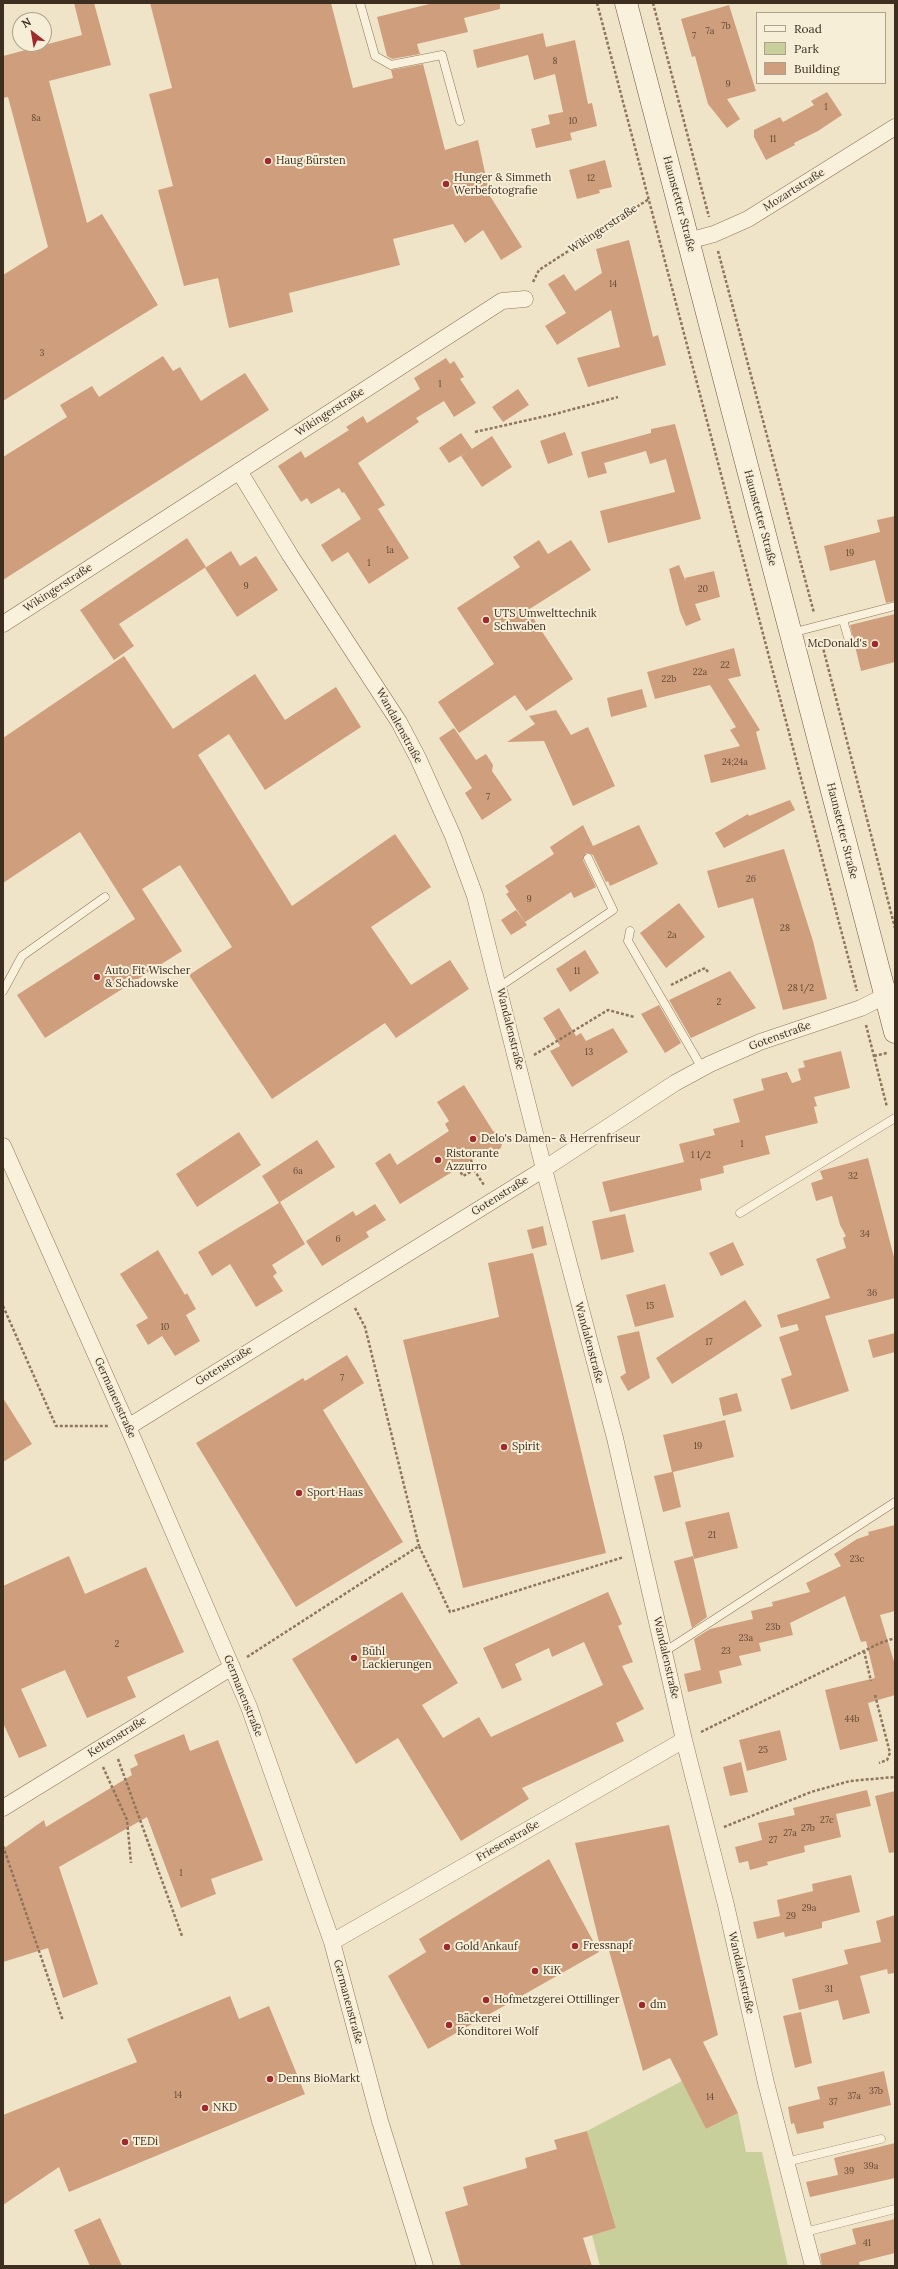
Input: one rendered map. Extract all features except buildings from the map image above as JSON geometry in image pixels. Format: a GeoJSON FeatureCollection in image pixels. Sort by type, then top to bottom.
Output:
{"type":"FeatureCollection","features":[{"type":"Feature","properties":{"kind":"main road","name":"Haunstetter Straße"},"geometry":{"type":"LineString","coordinates":[[626,3],[791,634],[890,994],[891,1042]]}},
{"type":"Feature","properties":{"kind":"street","name":"Mozartstraße"},"geometry":{"type":"LineString","coordinates":[[688,241],[714,234],[748,220],[895,127]]}},
{"type":"Feature","properties":{"kind":"street","name":"Wikingerstraße"},"geometry":{"type":"LineString","coordinates":[[3,624],[502,301],[525,299]]}},
{"type":"Feature","properties":{"kind":"street","name":"Wandalenstraße"},"geometry":{"type":"LineString","coordinates":[[239,471],[294,562],[380,692],[418,758],[453,836],[475,896],[500,988],[544,1169],[615,1438],[684,1740],[708,1833],[786,2162],[813,2266]]}},
{"type":"Feature","properties":{"kind":"street","name":"Gotenstraße"},"geometry":{"type":"LineString","coordinates":[[128,1427],[346,1290],[544,1169],[675,1083],[702,1068],[760,1042],[861,1008],[890,994]]}},
{"type":"Feature","properties":{"kind":"street","name":"Germanenstraße"},"geometry":{"type":"LineString","coordinates":[[3,1146],[128,1427],[249,1707],[332,1942],[380,2121],[425,2266]]}},
{"type":"Feature","properties":{"kind":"street","name":"Keltenstraße"},"geometry":{"type":"LineString","coordinates":[[3,1808],[232,1667]]}},
{"type":"Feature","properties":{"kind":"street","name":"Friesenstraße"},"geometry":{"type":"LineString","coordinates":[[332,1942],[684,1740]]}},
{"type":"Feature","properties":{"kind":"lane"},"geometry":{"type":"LineString","coordinates":[[360,3],[375,56],[391,65],[442,55],[460,121]]}},
{"type":"Feature","properties":{"kind":"lane"},"geometry":{"type":"LineString","coordinates":[[791,634],[895,606]]}},
{"type":"Feature","properties":{"kind":"lane"},"geometry":{"type":"LineString","coordinates":[[844,620],[848,637]]}},
{"type":"Feature","properties":{"kind":"lane"},"geometry":{"type":"LineString","coordinates":[[500,988],[613,910],[588,858]]}},
{"type":"Feature","properties":{"kind":"lane"},"geometry":{"type":"LineString","coordinates":[[3,991],[22,956],[105,897]]}},
{"type":"Feature","properties":{"kind":"lane"},"geometry":{"type":"LineString","coordinates":[[630,931],[628,941],[702,1068]]}},
{"type":"Feature","properties":{"kind":"lane"},"geometry":{"type":"LineString","coordinates":[[740,1213],[893,1119]]}},
{"type":"Feature","properties":{"kind":"lane"},"geometry":{"type":"LineString","coordinates":[[664,1652],[895,1502]]}},
{"type":"Feature","properties":{"kind":"lane"},"geometry":{"type":"LineString","coordinates":[[786,2162],[881,2139]]}},
{"type":"Feature","properties":{"kind":"lane"},"geometry":{"type":"LineString","coordinates":[[805,2232],[895,2209]]}},
{"type":"Feature","properties":{"kind":"path"},"geometry":{"type":"LineString","coordinates":[[597,3],[861,1008],[893,1119]]}},
{"type":"Feature","properties":{"kind":"path"},"geometry":{"type":"LineString","coordinates":[[653,3],[895,928]]}},
{"type":"Feature","properties":{"kind":"path","name":"Wikingerstraße"},"geometry":{"type":"LineString","coordinates":[[525,299],[539,270],[648,199]]}},
{"type":"Feature","properties":{"kind":"path"},"geometry":{"type":"LineString","coordinates":[[475,432],[555,414],[618,396]]}},
{"type":"Feature","properties":{"kind":"path"},"geometry":{"type":"LineString","coordinates":[[658,992],[705,968],[708,972]]}},
{"type":"Feature","properties":{"kind":"path"},"geometry":{"type":"LineString","coordinates":[[518,1064],[608,1010],[634,1018]]}},
{"type":"Feature","properties":{"kind":"path"},"geometry":{"type":"LineString","coordinates":[[874,1056],[891,1042]]}},
{"type":"Feature","properties":{"kind":"path"},"geometry":{"type":"LineString","coordinates":[[471,1160],[474,1170],[494,1200]]}},
{"type":"Feature","properties":{"kind":"path"},"geometry":{"type":"LineString","coordinates":[[458,1168],[463,1176],[474,1170]]}},
{"type":"Feature","properties":{"kind":"path"},"geometry":{"type":"LineString","coordinates":[[346,1290],[365,1327],[419,1546],[450,1612],[641,1552]]}},
{"type":"Feature","properties":{"kind":"path"},"geometry":{"type":"LineString","coordinates":[[3,1306],[56,1426],[128,1427]]}},
{"type":"Feature","properties":{"kind":"path"},"geometry":{"type":"LineString","coordinates":[[232,1667],[419,1546]]}},
{"type":"Feature","properties":{"kind":"path"},"geometry":{"type":"LineString","coordinates":[[684,1740],[864,1651],[895,1638]]}},
{"type":"Feature","properties":{"kind":"path"},"geometry":{"type":"LineString","coordinates":[[864,1651],[872,1681]]}},
{"type":"Feature","properties":{"kind":"path"},"geometry":{"type":"LineString","coordinates":[[875,1695],[890,1753],[887,1760],[879,1763]]}},
{"type":"Feature","properties":{"kind":"path"},"geometry":{"type":"LineString","coordinates":[[111,1741],[182,1936]]}},
{"type":"Feature","properties":{"kind":"path"},"geometry":{"type":"LineString","coordinates":[[96,1751],[127,1820],[131,1863]]}},
{"type":"Feature","properties":{"kind":"path"},"geometry":{"type":"LineString","coordinates":[[708,1833],[811,1792],[850,1781],[895,1777]]}},
{"type":"Feature","properties":{"kind":"path"},"geometry":{"type":"LineString","coordinates":[[3,1846],[63,2021]]}},
{"type":"Feature","properties":{"kind":"green space"},"geometry":{"type":"Polygon","coordinates":[[[682,2081],[706,2129],[738,2113],[746,2152],[762,2152],[788,2266],[600,2266],[592,2235],[616,2228],[587,2131],[682,2081]]]}},
{"type":"Feature","properties":{"kind":"place","name":"Haug Bürsten"},"geometry":{"type":"Point","coordinates":[268,161]}},
{"type":"Feature","properties":{"kind":"place","name":"Hunger & Simmeth Werbefotografie"},"geometry":{"type":"Point","coordinates":[446,184]}},
{"type":"Feature","properties":{"kind":"place","name":"UTS Umwelttechnik Schwaben"},"geometry":{"type":"Point","coordinates":[486,620]}},
{"type":"Feature","properties":{"kind":"place","name":"McDonald's"},"geometry":{"type":"Point","coordinates":[875,644]}},
{"type":"Feature","properties":{"kind":"place","name":"Auto Fit Wischer & Schadowske"},"geometry":{"type":"Point","coordinates":[97,977]}},
{"type":"Feature","properties":{"kind":"place","name":"Delo's Damen- & Herrenfriseur"},"geometry":{"type":"Point","coordinates":[473,1139]}},
{"type":"Feature","properties":{"kind":"place","name":"Ristorante Azzurro"},"geometry":{"type":"Point","coordinates":[438,1160]}},
{"type":"Feature","properties":{"kind":"place","name":"Spirit"},"geometry":{"type":"Point","coordinates":[504,1447]}},
{"type":"Feature","properties":{"kind":"place","name":"Sport Haas"},"geometry":{"type":"Point","coordinates":[299,1493]}},
{"type":"Feature","properties":{"kind":"place","name":"Bühl Lackierungen"},"geometry":{"type":"Point","coordinates":[354,1658]}},
{"type":"Feature","properties":{"kind":"place","name":"Fressnapf"},"geometry":{"type":"Point","coordinates":[575,1946]}},
{"type":"Feature","properties":{"kind":"place","name":"Gold Ankauf"},"geometry":{"type":"Point","coordinates":[447,1947]}},
{"type":"Feature","properties":{"kind":"place","name":"KiK"},"geometry":{"type":"Point","coordinates":[535,1971]}},
{"type":"Feature","properties":{"kind":"place","name":"Hofmetzgerei Ottillinger"},"geometry":{"type":"Point","coordinates":[486,2000]}},
{"type":"Feature","properties":{"kind":"place","name":"dm"},"geometry":{"type":"Point","coordinates":[642,2005]}},
{"type":"Feature","properties":{"kind":"place","name":"Bäckerei Konditorei Wolf"},"geometry":{"type":"Point","coordinates":[449,2025]}},
{"type":"Feature","properties":{"kind":"place","name":"Denns BioMarkt"},"geometry":{"type":"Point","coordinates":[270,2079]}},
{"type":"Feature","properties":{"kind":"place","name":"NKD"},"geometry":{"type":"Point","coordinates":[205,2108]}},
{"type":"Feature","properties":{"kind":"place","name":"TEDi"},"geometry":{"type":"Point","coordinates":[125,2142]}}]}
